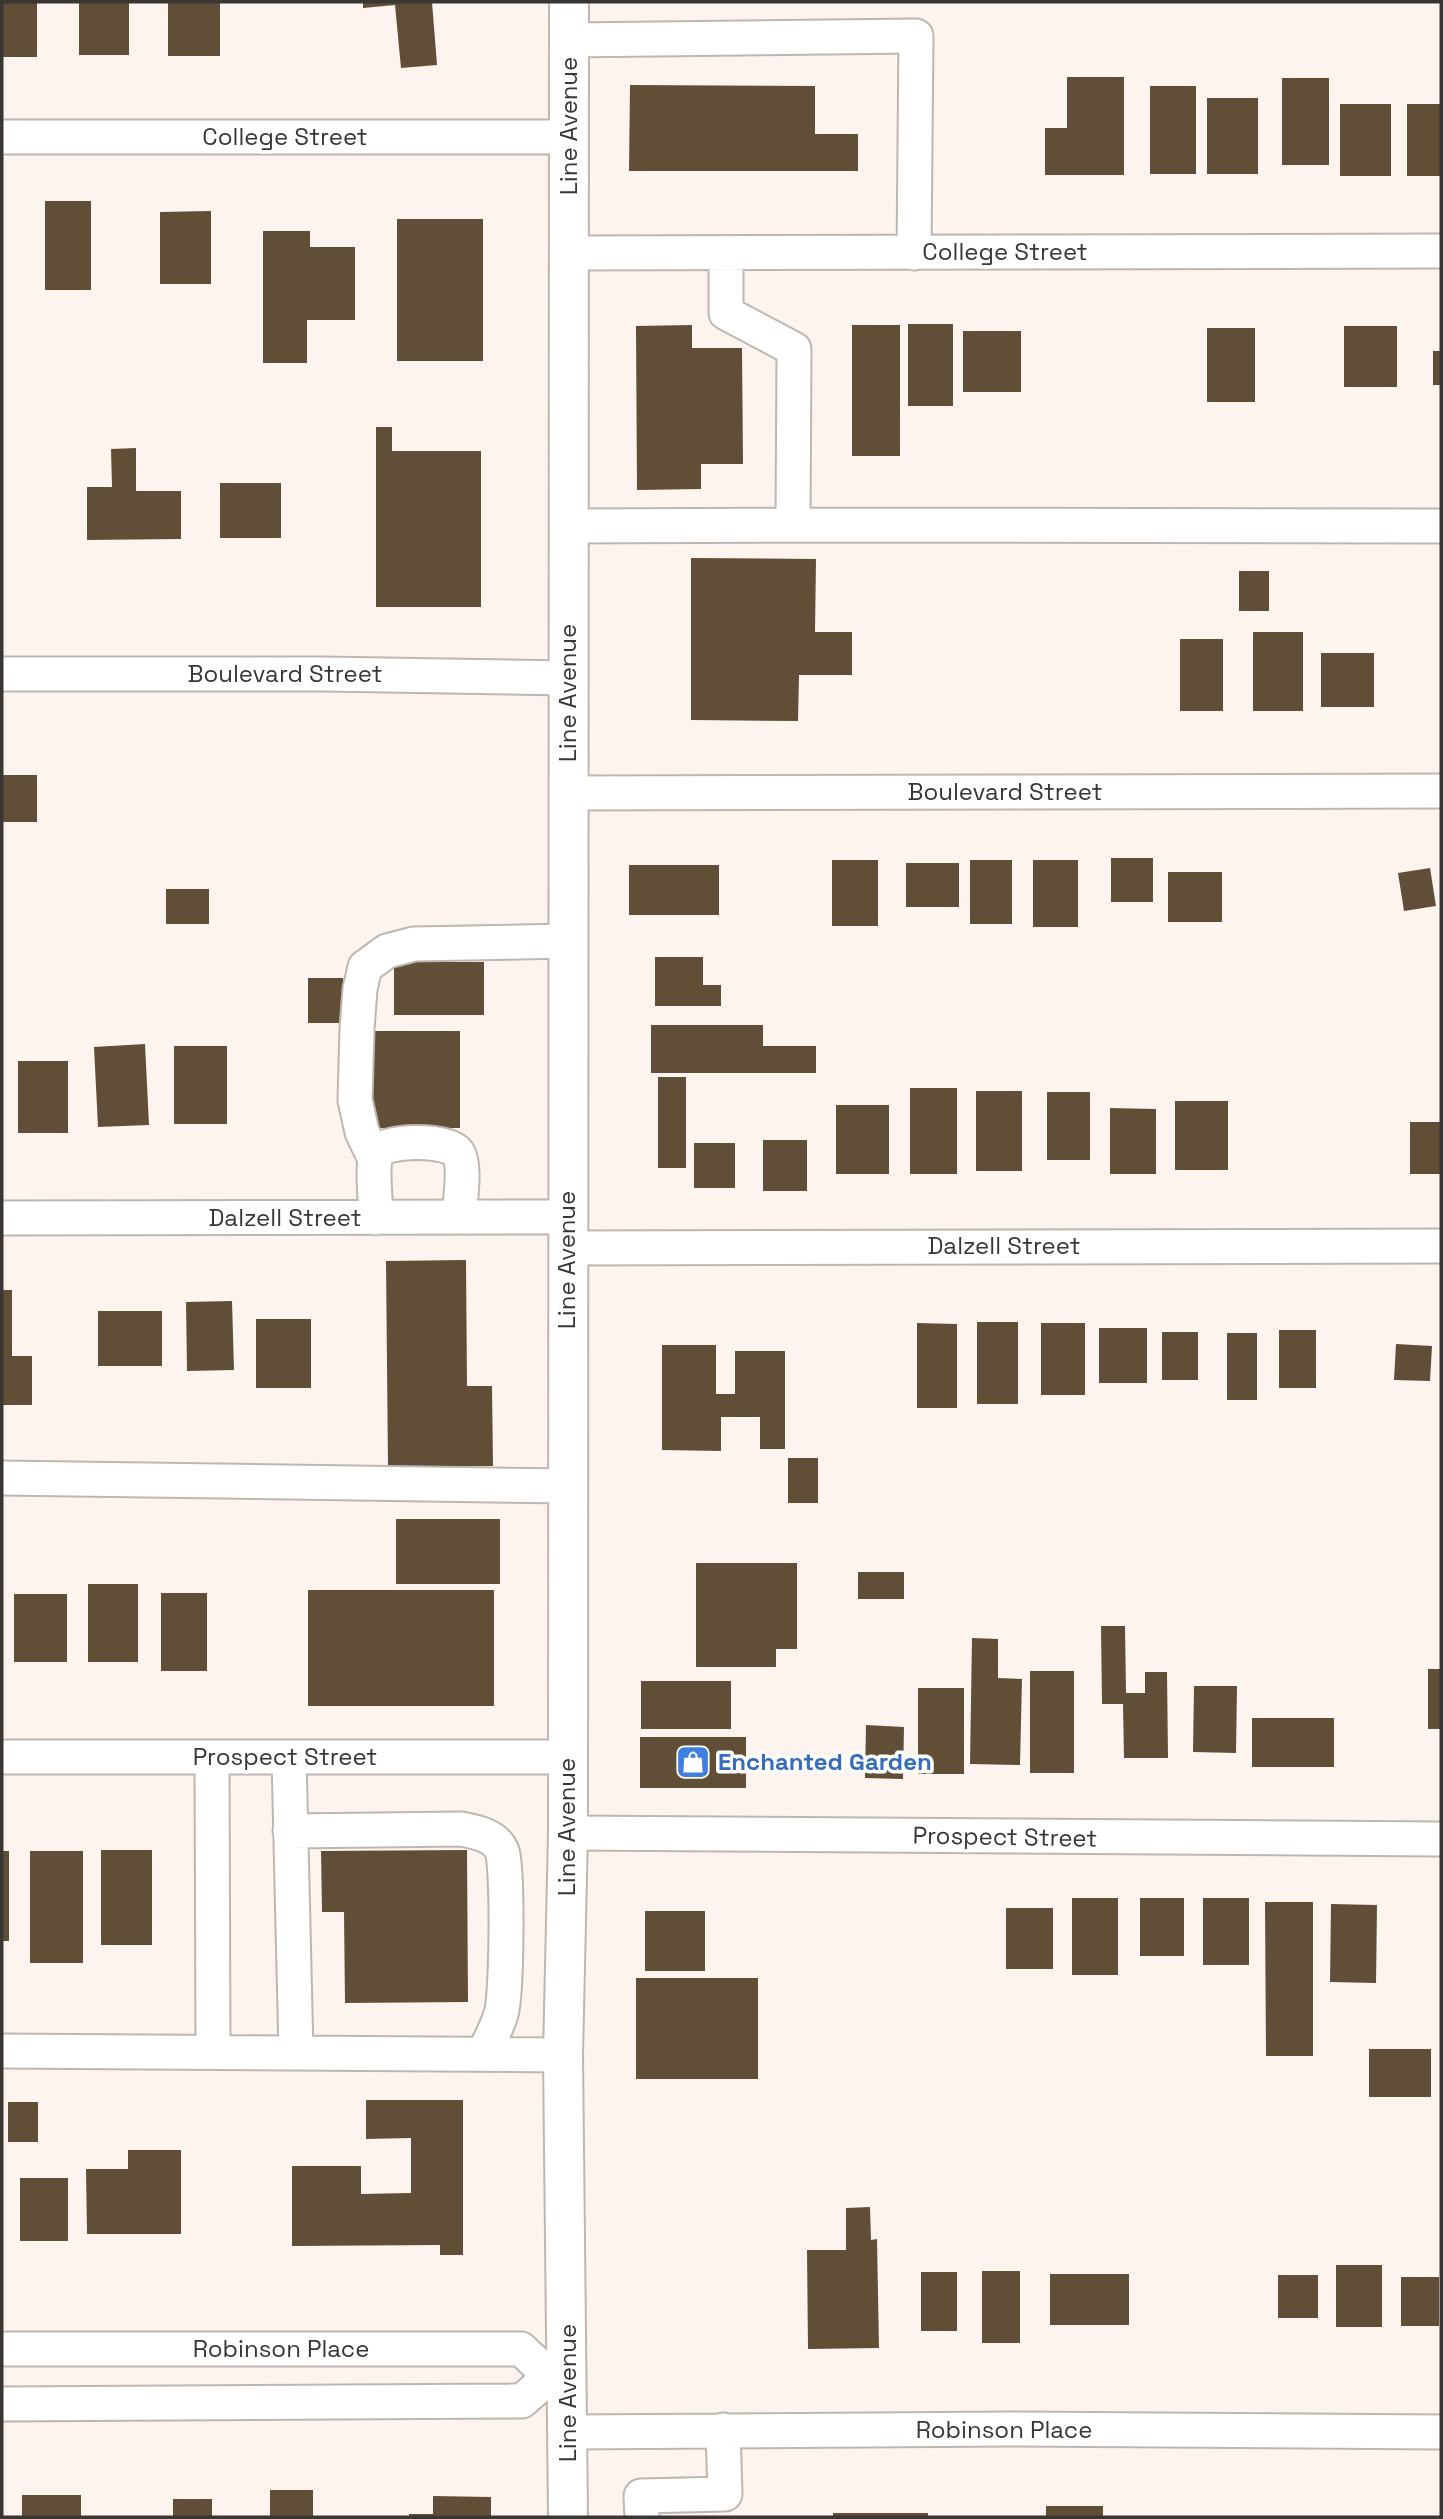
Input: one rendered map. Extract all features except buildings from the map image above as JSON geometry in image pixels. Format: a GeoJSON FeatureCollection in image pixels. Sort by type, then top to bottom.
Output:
{"type":"FeatureCollection","features":[{"type":"Feature","properties":{"kind":"main road","name":"Line Avenue"},"geometry":{"type":"LineString","coordinates":[[568,2517],[568,2432],[559,2377],[568,1833],[569,2]]}},
{"type":"Feature","properties":{"kind":"street"},"geometry":{"type":"LineString","coordinates":[[569,40],[916,36],[914,253]]}},
{"type":"Feature","properties":{"kind":"street","name":"College Street"},"geometry":{"type":"LineString","coordinates":[[2,136],[569,137]]}},
{"type":"Feature","properties":{"kind":"street","name":"College Street"},"geometry":{"type":"LineString","coordinates":[[569,253],[1441,251]]}},
{"type":"Feature","properties":{"kind":"street"},"geometry":{"type":"LineString","coordinates":[[726,253],[726,313],[794,349],[793,525]]}},
{"type":"Feature","properties":{"kind":"street"},"geometry":{"type":"LineString","coordinates":[[568,526],[1441,526]]}},
{"type":"Feature","properties":{"kind":"street","name":"Boulevard Street"},"geometry":{"type":"LineString","coordinates":[[2,674],[323,674],[568,678]]}},
{"type":"Feature","properties":{"kind":"street","name":"Boulevard Street"},"geometry":{"type":"LineString","coordinates":[[568,793],[1441,791]]}},
{"type":"Feature","properties":{"kind":"street"},"geometry":{"type":"LineString","coordinates":[[376,1218],[375,1159],[362,1132],[355,1100],[360,989],[365,967],[387,951],[414,944],[568,941]]}},
{"type":"Feature","properties":{"kind":"street"},"geometry":{"type":"LineString","coordinates":[[375,1159],[379,1150],[394,1143],[446,1145],[458,1153],[462,1167],[459,1217]]}},
{"type":"Feature","properties":{"kind":"street","name":"Dalzell Street"},"geometry":{"type":"LineString","coordinates":[[2,1218],[459,1217],[567,1232],[1441,1246]]}},
{"type":"Feature","properties":{"kind":"street"},"geometry":{"type":"LineString","coordinates":[[2,1478],[567,1486]]}},
{"type":"Feature","properties":{"kind":"street","name":"Prospect Street"},"geometry":{"type":"LineString","coordinates":[[2,1757],[567,1757]]}},
{"type":"Feature","properties":{"kind":"street"},"geometry":{"type":"LineString","coordinates":[[212,1757],[213,2052]]}},
{"type":"Feature","properties":{"kind":"street"},"geometry":{"type":"LineString","coordinates":[[289,1757],[296,2053]]}},
{"type":"Feature","properties":{"kind":"street"},"geometry":{"type":"LineString","coordinates":[[290,1831],[461,1829],[480,1833],[494,1840],[502,1852],[504,1876],[505,1994],[501,2015],[484,2054]]}},
{"type":"Feature","properties":{"kind":"street","name":"Prospect Street"},"geometry":{"type":"LineString","coordinates":[[568,1833],[1441,1839]]}},
{"type":"Feature","properties":{"kind":"street"},"geometry":{"type":"LineString","coordinates":[[2,2051],[563,2055]]}},
{"type":"Feature","properties":{"kind":"street","name":"Robinson Place"},"geometry":{"type":"LineString","coordinates":[[2,2349],[521,2349],[559,2377]]}},
{"type":"Feature","properties":{"kind":"street"},"geometry":{"type":"LineString","coordinates":[[2,2404],[522,2401],[559,2377]]}},
{"type":"Feature","properties":{"kind":"street"},"geometry":{"type":"LineString","coordinates":[[642,2517],[642,2496],[725,2494],[723,2430]]}},
{"type":"Feature","properties":{"kind":"street","name":"Robinson Place"},"geometry":{"type":"LineString","coordinates":[[568,2432],[1441,2432]]}},
{"type":"Feature","properties":{"kind":"place","name":"Enchanted Garden"},"geometry":{"type":"Point","coordinates":[693,1762]}}]}
